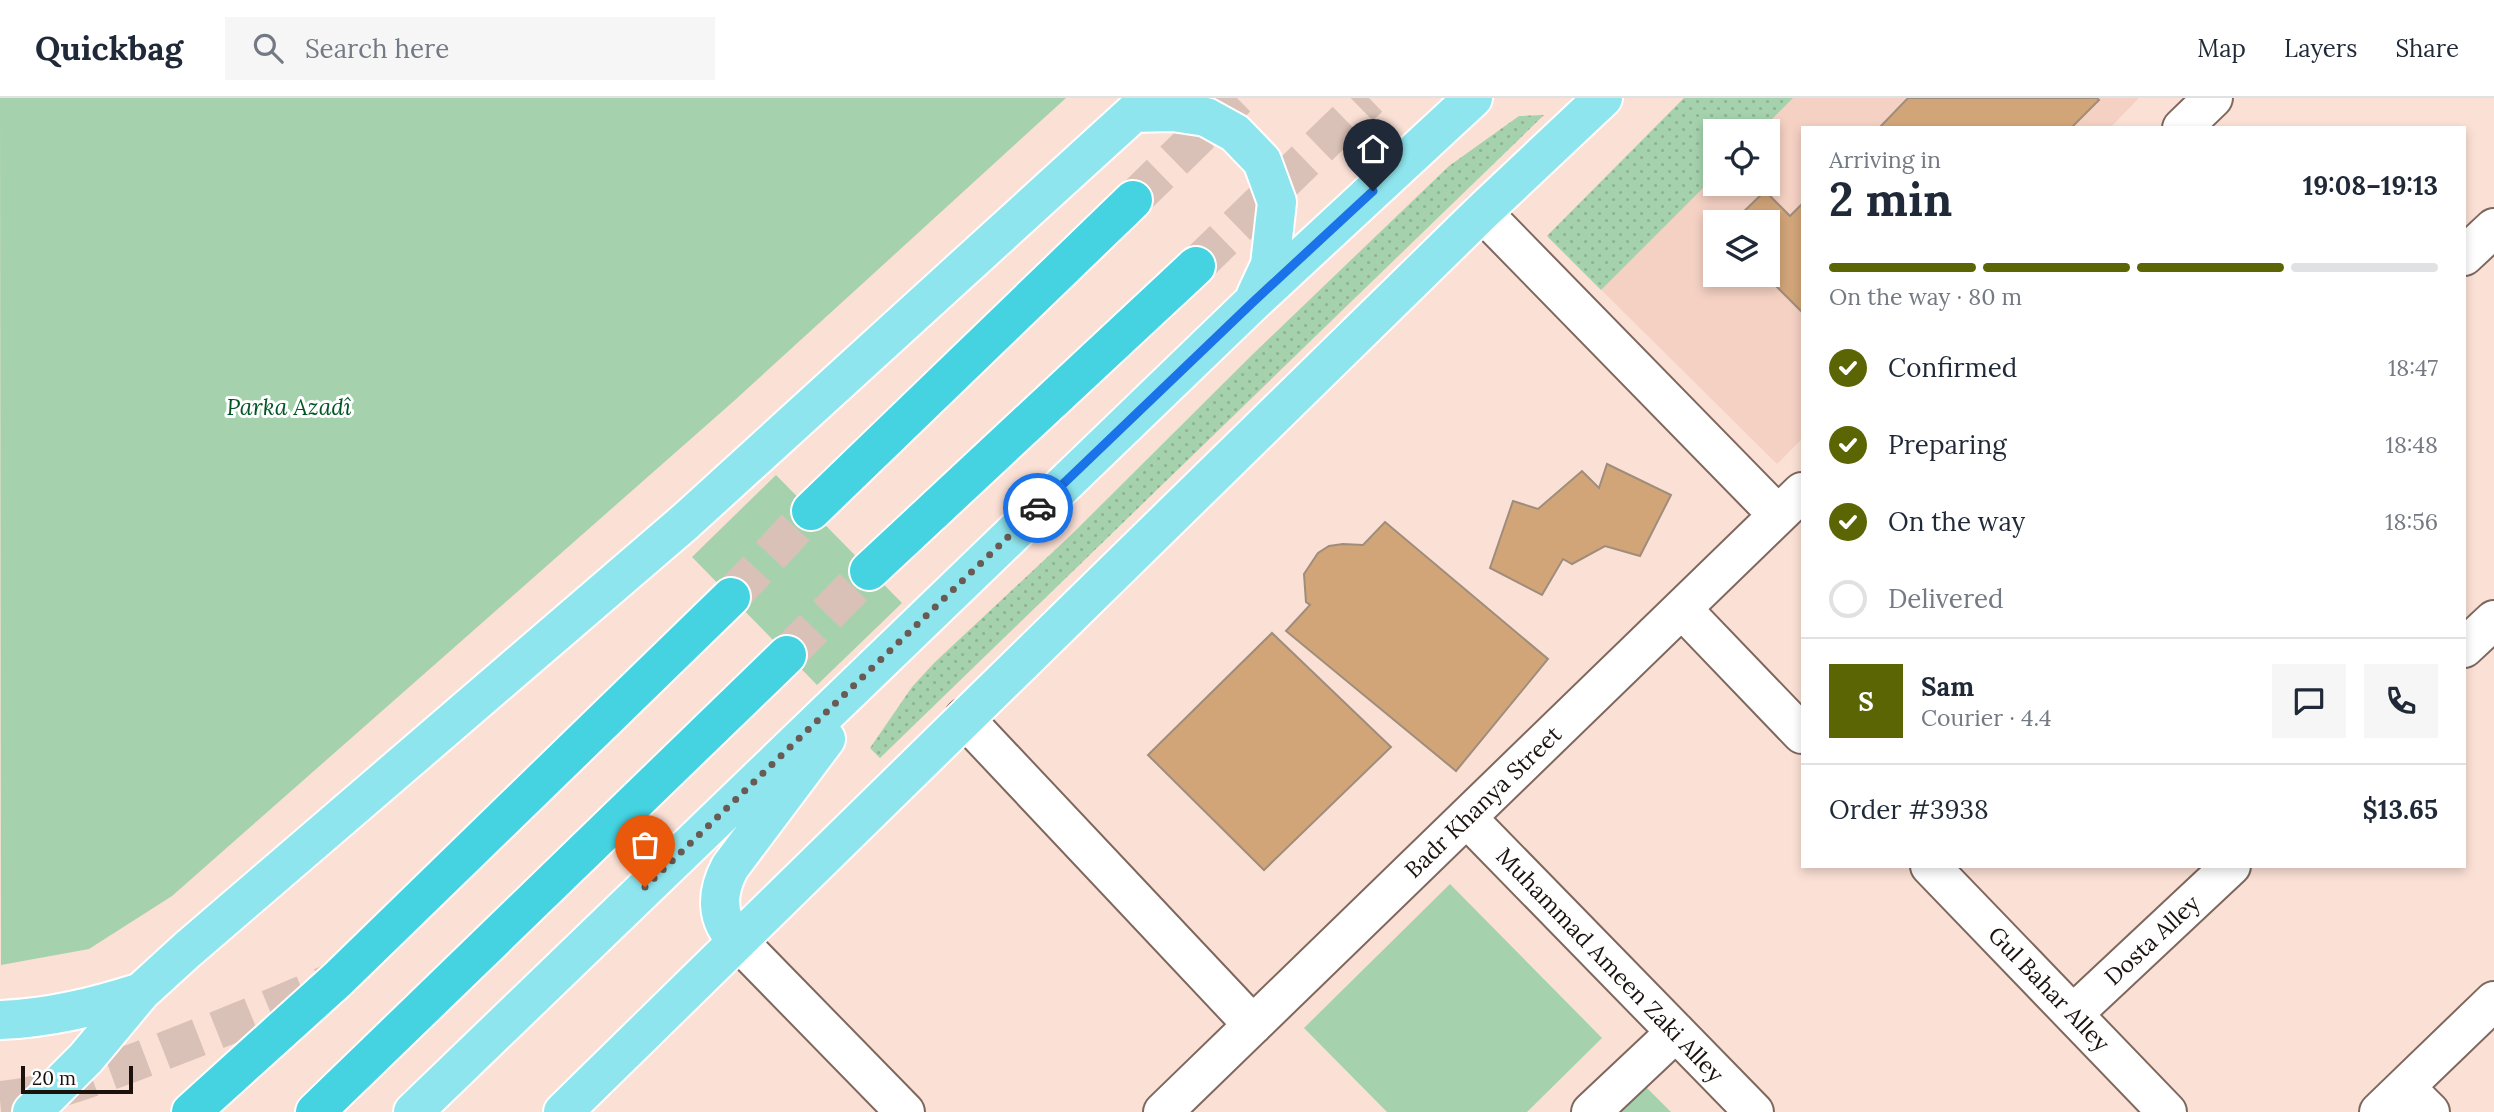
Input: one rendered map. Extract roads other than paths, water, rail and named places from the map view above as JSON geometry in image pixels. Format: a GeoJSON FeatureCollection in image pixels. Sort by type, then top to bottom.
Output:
{"type":"FeatureCollection","features":[{"type":"Feature","properties":{"kind":"highway"},"geometry":{"type":"LineString","coordinates":[[811,511],[1133,200]]}},
{"type":"Feature","properties":{"kind":"highway"},"geometry":{"type":"LineString","coordinates":[[869,571],[1196,265]]}},
{"type":"Feature","properties":{"kind":"highway"},"geometry":{"type":"LineString","coordinates":[[191,1112],[338,979],[731,597]]}},
{"type":"Feature","properties":{"kind":"highway"},"geometry":{"type":"LineString","coordinates":[[314,1112],[787,655]]}},
{"type":"Feature","properties":{"kind":"main road"},"geometry":{"type":"LineString","coordinates":[[413,1112],[1252,303],[1473,98]]}},
{"type":"Feature","properties":{"kind":"main road"},"geometry":{"type":"LineString","coordinates":[[562,1112],[668,1009],[730,929],[964,718],[1482,212],[1603,98]]}},
{"type":"Feature","properties":{"kind":"main road"},"geometry":{"type":"LineString","coordinates":[[32,1112],[86,1058],[141,992],[304,847],[567,626],[686,521],[1142,105],[1206,117],[1235,132],[1262,161],[1278,202],[1270,265],[1252,303]]}},
{"type":"Feature","properties":{"kind":"main road"},"geometry":{"type":"LineString","coordinates":[[730,929],[719,900],[722,882],[730,867],[895,646]]}},
{"type":"Feature","properties":{"kind":"main road"},"geometry":{"type":"LineString","coordinates":[[0,1020],[47,1017],[93,1007],[141,992]]}},
{"type":"Feature","properties":{"kind":"main road"},"geometry":{"type":"LineString","coordinates":[[60,1112],[63,1100],[86,1058]]}},
{"type":"Feature","properties":{"kind":"street"},"geometry":{"type":"LineString","coordinates":[[2184,126],[2213,98]]}},
{"type":"Feature","properties":{"kind":"street"},"geometry":{"type":"LineString","coordinates":[[1482,212],[1790,503]]}},
{"type":"Feature","properties":{"kind":"street"},"geometry":{"type":"LineString","coordinates":[[2466,254],[2494,228]]}},
{"type":"Feature","properties":{"kind":"street","name":"Badr Khanya Street"},"geometry":{"type":"LineString","coordinates":[[1163,1112],[1790,503]]}},
{"type":"Feature","properties":{"kind":"street"},"geometry":{"type":"LineString","coordinates":[[1682,609],[1801,733]]}},
{"type":"Feature","properties":{"kind":"street"},"geometry":{"type":"LineString","coordinates":[[2466,646],[2494,620]]}},
{"type":"Feature","properties":{"kind":"street"},"geometry":{"type":"LineString","coordinates":[[964,718],[1253,1024]]}},
{"type":"Feature","properties":{"kind":"street","name":"Muhammad Ameen Zaki Alley"},"geometry":{"type":"LineString","coordinates":[[1467,818],[1754,1112]]}},
{"type":"Feature","properties":{"kind":"street","name":"Gul Bahar Alley"},"geometry":{"type":"LineString","coordinates":[[1932,868],[2167,1112]]}},
{"type":"Feature","properties":{"kind":"street","name":"Dosta Alley"},"geometry":{"type":"LineString","coordinates":[[2073,1014],[2229,868]]}},
{"type":"Feature","properties":{"kind":"street"},"geometry":{"type":"LineString","coordinates":[[730,929],[905,1112]]}},
{"type":"Feature","properties":{"kind":"street"},"geometry":{"type":"LineString","coordinates":[[2405,1104],[2494,1001]]}},
{"type":"Feature","properties":{"kind":"street"},"geometry":{"type":"LineString","coordinates":[[1591,1112],[1676,1032]]}},
{"type":"Feature","properties":{"kind":"tunnel"},"geometry":{"type":"LineString","coordinates":[[1133,200],[1237,98]]}},
{"type":"Feature","properties":{"kind":"tunnel"},"geometry":{"type":"LineString","coordinates":[[1196,266],[1369,98]]}},
{"type":"Feature","properties":{"kind":"tunnel"},"geometry":{"type":"LineString","coordinates":[[731,597],[811,511]]}},
{"type":"Feature","properties":{"kind":"tunnel"},"geometry":{"type":"LineString","coordinates":[[787,655],[869,571]]}},
{"type":"Feature","properties":{"kind":"tunnel"},"geometry":{"type":"LineString","coordinates":[[0,1100],[51,1090],[102,1074],[330,983]]}},
{"type":"Feature","properties":{"kind":"park label","name":"Parka Azadî"},"geometry":{"type":"Point","coordinates":[289,407]}}]}
